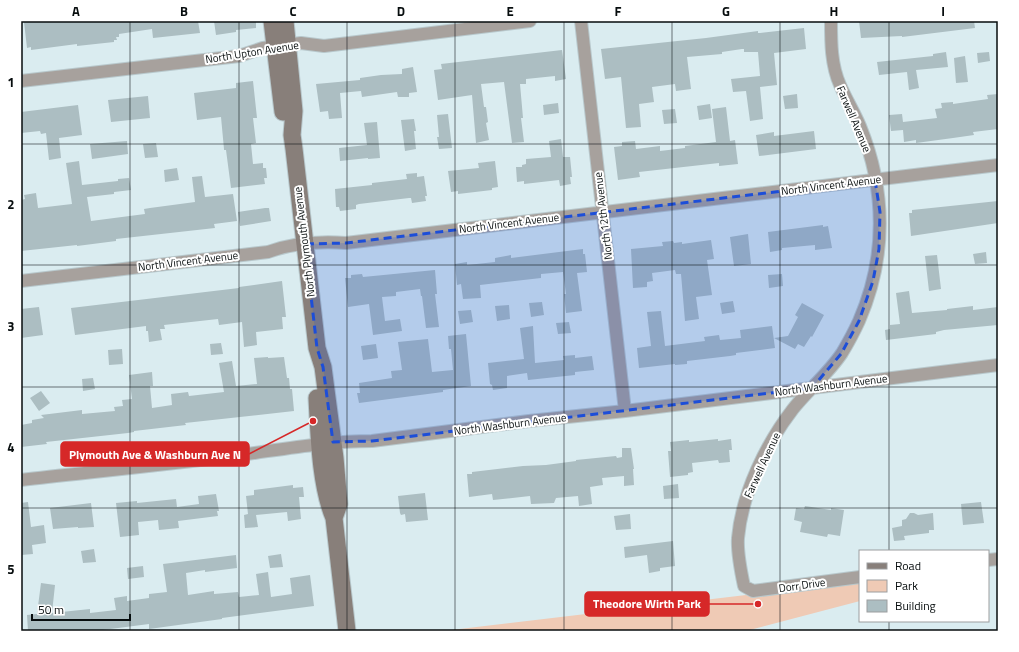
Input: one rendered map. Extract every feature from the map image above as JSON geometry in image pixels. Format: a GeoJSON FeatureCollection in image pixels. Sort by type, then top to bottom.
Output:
{"type":"FeatureCollection","features":[{"type":"Feature","properties":{"kind":"street","name":"North Plymouth Avenue"},"geometry":{"type":"LineString","coordinates":[[272,21],[281,46]]}},
{"type":"Feature","properties":{"kind":"street","name":"North Plymouth Avenue"},"geometry":{"type":"LineString","coordinates":[[285,21],[281,46],[283,114],[292,135],[317,348],[315,367],[326,443],[328,504],[334,518],[347,631]]}},
{"type":"Feature","properties":{"kind":"street","name":"North Upton Avenue"},"geometry":{"type":"LineString","coordinates":[[21,81],[239,56],[264,48],[301,43],[324,46],[530,21]]}},
{"type":"Feature","properties":{"kind":"street","name":"North 12th Avenue"},"geometry":{"type":"LineString","coordinates":[[581,21],[625,410]]}},
{"type":"Feature","properties":{"kind":"street","name":"Farwell Avenue"},"geometry":{"type":"LineString","coordinates":[[744,586],[738,539],[746,496],[773,439],[794,409],[841,354],[859,321],[873,281],[879,249],[880,212],[873,166],[860,126],[839,84],[836,74],[831,47],[831,21]]}},
{"type":"Feature","properties":{"kind":"street","name":"North Vincent Avenue"},"geometry":{"type":"LineString","coordinates":[[21,281],[268,252],[285,246],[326,241],[346,243],[998,165]]}},
{"type":"Feature","properties":{"kind":"street","name":"North Washburn Avenue"},"geometry":{"type":"LineString","coordinates":[[21,480],[232,456],[326,443],[372,441],[998,365]]}},
{"type":"Feature","properties":{"kind":"street","name":"Dorr Drive"},"geometry":{"type":"LineString","coordinates":[[744,586],[753,591],[859,577]]}},
{"type":"Feature","properties":{"kind":"highlighted area"},"geometry":{"type":"Polygon","coordinates":[[[875,180],[880,212],[879,249],[873,281],[859,321],[841,354],[812,388],[372,441],[333,442],[323,367],[317,348],[305,244],[346,243],[875,180]]]}},
{"type":"Feature","properties":{"kind":"green space"},"geometry":{"type":"Polygon","coordinates":[[[859,581],[859,601],[746,631],[443,631],[746,595],[751,597],[859,581]]]}},
{"type":"Feature","properties":{"kind":"building"},"geometry":{"type":"Polygon","coordinates":[[[198,21],[200,33],[153,38],[152,29],[119,34],[119,37],[116,37],[117,40],[114,40],[114,42],[77,46],[77,44],[31,50],[31,47],[27,48],[24,22],[198,21]]]}},
{"type":"Feature","properties":{"kind":"building"},"geometry":{"type":"Polygon","coordinates":[[[214,21],[256,21],[256,28],[236,30],[236,32],[216,35],[214,21]]]}},
{"type":"Feature","properties":{"kind":"building"},"geometry":{"type":"Polygon","coordinates":[[[859,21],[974,21],[975,28],[902,37],[861,38],[859,21]]]}},
{"type":"Feature","properties":{"kind":"building"},"geometry":{"type":"Polygon","coordinates":[[[804,28],[806,49],[774,53],[777,85],[760,87],[763,119],[750,121],[746,91],[733,92],[731,79],[760,76],[758,52],[744,52],[744,49],[742,49],[722,52],[722,54],[687,57],[691,89],[676,91],[675,84],[652,87],[654,102],[639,104],[641,127],[626,128],[621,77],[605,79],[601,49],[758,31],[758,33],[760,33],[804,28]]]}},
{"type":"Feature","properties":{"kind":"building"},"geometry":{"type":"Polygon","coordinates":[[[562,50],[566,79],[555,81],[555,76],[526,79],[526,84],[520,84],[523,118],[521,118],[524,142],[512,143],[504,82],[481,84],[484,107],[486,107],[488,122],[486,123],[489,140],[476,143],[472,95],[438,100],[434,70],[442,69],[441,64],[562,50]]]}},
{"type":"Feature","properties":{"kind":"building"},"geometry":{"type":"Polygon","coordinates":[[[946,52],[948,67],[916,70],[919,88],[909,90],[907,72],[879,75],[877,62],[933,56],[933,54],[946,52]]]}},
{"type":"Feature","properties":{"kind":"building"},"geometry":{"type":"Polygon","coordinates":[[[989,52],[990,61],[978,63],[977,53],[989,52]]]}},
{"type":"Feature","properties":{"kind":"building"},"geometry":{"type":"Polygon","coordinates":[[[965,56],[968,82],[956,83],[954,58],[965,56]]]}},
{"type":"Feature","properties":{"kind":"building"},"geometry":{"type":"Polygon","coordinates":[[[413,67],[417,92],[409,93],[409,97],[398,97],[397,92],[362,97],[361,91],[340,93],[342,118],[329,119],[328,111],[320,112],[316,84],[360,80],[360,78],[381,75],[402,74],[402,69],[413,67]]]}},
{"type":"Feature","properties":{"kind":"building"},"geometry":{"type":"Polygon","coordinates":[[[253,81],[257,118],[253,118],[256,143],[251,144],[253,164],[263,163],[263,168],[266,168],[267,178],[264,178],[265,184],[231,188],[226,150],[224,150],[221,117],[197,120],[194,93],[236,88],[236,83],[253,81]]]}},
{"type":"Feature","properties":{"kind":"building"},"geometry":{"type":"Polygon","coordinates":[[[797,94],[798,108],[785,109],[783,96],[797,94]]]}},
{"type":"Feature","properties":{"kind":"building"},"geometry":{"type":"Polygon","coordinates":[[[998,94],[998,129],[973,132],[974,135],[916,143],[916,140],[904,142],[903,130],[891,131],[889,115],[902,114],[903,122],[937,118],[935,109],[942,108],[941,103],[953,102],[953,104],[988,99],[987,95],[998,94]]]}},
{"type":"Feature","properties":{"kind":"building"},"geometry":{"type":"Polygon","coordinates":[[[148,96],[150,118],[111,122],[108,100],[148,96]]]}},
{"type":"Feature","properties":{"kind":"building"},"geometry":{"type":"Polygon","coordinates":[[[558,103],[559,113],[544,115],[543,105],[558,103]]]}},
{"type":"Feature","properties":{"kind":"building"},"geometry":{"type":"Polygon","coordinates":[[[710,104],[712,118],[699,120],[697,106],[710,104]]]}},
{"type":"Feature","properties":{"kind":"building"},"geometry":{"type":"Polygon","coordinates":[[[78,105],[82,135],[59,138],[61,158],[49,160],[46,133],[41,134],[40,131],[21,133],[21,112],[78,105]]]}},
{"type":"Feature","properties":{"kind":"building"},"geometry":{"type":"Polygon","coordinates":[[[726,107],[730,141],[735,140],[738,164],[719,166],[719,163],[639,172],[640,177],[618,180],[614,147],[622,146],[622,142],[635,141],[636,149],[660,146],[660,151],[716,142],[712,109],[726,107]]]}},
{"type":"Feature","properties":{"kind":"building"},"geometry":{"type":"Polygon","coordinates":[[[675,109],[677,123],[664,124],[662,110],[675,109]]]}},
{"type":"Feature","properties":{"kind":"building"},"geometry":{"type":"Polygon","coordinates":[[[448,114],[452,148],[439,149],[437,137],[439,137],[437,115],[448,114]]]}},
{"type":"Feature","properties":{"kind":"building"},"geometry":{"type":"Polygon","coordinates":[[[414,119],[416,149],[405,151],[401,120],[414,119]]]}},
{"type":"Feature","properties":{"kind":"building"},"geometry":{"type":"Polygon","coordinates":[[[377,122],[380,158],[340,161],[339,148],[367,145],[364,123],[377,122]]]}},
{"type":"Feature","properties":{"kind":"building"},"geometry":{"type":"Polygon","coordinates":[[[814,131],[816,149],[759,156],[756,135],[774,132],[774,136],[814,131]]]}},
{"type":"Feature","properties":{"kind":"building"},"geometry":{"type":"Polygon","coordinates":[[[561,139],[563,157],[570,157],[572,177],[570,177],[571,184],[560,186],[559,180],[524,184],[524,181],[517,182],[516,167],[522,167],[522,165],[526,164],[526,159],[551,157],[549,141],[561,139]]]}},
{"type":"Feature","properties":{"kind":"building"},"geometry":{"type":"Polygon","coordinates":[[[127,141],[128,154],[92,159],[90,144],[127,141]]]}},
{"type":"Feature","properties":{"kind":"building"},"geometry":{"type":"Polygon","coordinates":[[[156,143],[158,157],[145,158],[143,144],[156,143]]]}},
{"type":"Feature","properties":{"kind":"building"},"geometry":{"type":"Polygon","coordinates":[[[79,161],[82,185],[118,181],[118,179],[129,178],[131,190],[114,192],[114,194],[87,197],[91,221],[145,214],[144,209],[195,202],[192,177],[202,176],[205,197],[233,194],[237,221],[214,224],[215,228],[116,239],[116,241],[77,246],[21,251],[21,200],[25,199],[24,195],[36,193],[38,208],[72,204],[66,163],[79,161]]]}},
{"type":"Feature","properties":{"kind":"building"},"geometry":{"type":"Polygon","coordinates":[[[495,161],[498,187],[492,188],[492,190],[458,194],[458,191],[451,192],[448,171],[479,168],[478,163],[495,161]]]}},
{"type":"Feature","properties":{"kind":"building"},"geometry":{"type":"Polygon","coordinates":[[[177,168],[179,180],[165,182],[164,170],[177,168]]]}},
{"type":"Feature","properties":{"kind":"building"},"geometry":{"type":"Polygon","coordinates":[[[417,173],[417,177],[424,176],[427,196],[425,196],[426,201],[412,203],[411,198],[409,198],[359,204],[356,205],[356,209],[340,211],[339,207],[336,207],[335,189],[407,179],[406,174],[417,173]]]}},
{"type":"Feature","properties":{"kind":"building"},"geometry":{"type":"Polygon","coordinates":[[[998,201],[998,223],[911,236],[909,213],[912,213],[912,210],[998,201]]]}},
{"type":"Feature","properties":{"kind":"building"},"geometry":{"type":"Polygon","coordinates":[[[269,208],[271,221],[240,226],[238,212],[269,208]]]}},
{"type":"Feature","properties":{"kind":"building"},"geometry":{"type":"Polygon","coordinates":[[[823,225],[823,227],[828,226],[832,248],[815,250],[815,245],[782,248],[782,250],[770,252],[768,232],[823,225]]]}},
{"type":"Feature","properties":{"kind":"building"},"geometry":{"type":"Polygon","coordinates":[[[748,234],[751,264],[734,266],[730,237],[748,234]]]}},
{"type":"Feature","properties":{"kind":"building"},"geometry":{"type":"Polygon","coordinates":[[[711,240],[714,259],[707,260],[712,295],[696,297],[699,319],[685,321],[681,274],[676,274],[675,270],[652,273],[653,281],[647,282],[647,287],[633,288],[631,249],[663,246],[662,242],[673,241],[674,243],[682,242],[682,244],[711,240]]]}},
{"type":"Feature","properties":{"kind":"building"},"geometry":{"type":"Polygon","coordinates":[[[583,249],[587,272],[577,273],[582,311],[566,313],[564,294],[566,294],[563,272],[541,274],[541,278],[480,285],[481,298],[463,299],[461,284],[457,285],[455,264],[467,262],[467,265],[495,262],[495,258],[511,255],[511,258],[583,249]]]}},
{"type":"Feature","properties":{"kind":"building"},"geometry":{"type":"Polygon","coordinates":[[[986,252],[987,263],[975,264],[973,254],[986,252]]]}},
{"type":"Feature","properties":{"kind":"building"},"geometry":{"type":"Polygon","coordinates":[[[937,255],[941,289],[929,291],[925,256],[937,255]]]}},
{"type":"Feature","properties":{"kind":"building"},"geometry":{"type":"Polygon","coordinates":[[[435,270],[437,294],[435,294],[439,327],[426,328],[420,289],[396,292],[396,296],[382,297],[385,321],[400,319],[402,331],[373,335],[369,304],[348,307],[345,278],[351,278],[351,275],[362,274],[363,277],[435,270]]]}},
{"type":"Feature","properties":{"kind":"building"},"geometry":{"type":"Polygon","coordinates":[[[782,274],[783,286],[769,288],[768,275],[782,274]]]}},
{"type":"Feature","properties":{"kind":"building"},"geometry":{"type":"Polygon","coordinates":[[[282,281],[286,317],[282,317],[283,329],[256,332],[257,345],[244,347],[242,322],[219,325],[218,319],[164,325],[165,329],[160,329],[162,340],[149,342],[146,326],[75,335],[71,308],[239,288],[282,281]]]}},
{"type":"Feature","properties":{"kind":"building"},"geometry":{"type":"Polygon","coordinates":[[[909,291],[912,313],[973,306],[973,310],[998,307],[998,325],[944,330],[936,332],[936,334],[886,340],[885,330],[890,329],[890,325],[900,324],[896,293],[909,291]]]}},
{"type":"Feature","properties":{"kind":"building"},"geometry":{"type":"Polygon","coordinates":[[[733,301],[735,312],[722,314],[720,303],[733,301]]]}},
{"type":"Feature","properties":{"kind":"building"},"geometry":{"type":"Polygon","coordinates":[[[542,302],[544,315],[531,317],[529,303],[542,302]]]}},
{"type":"Feature","properties":{"kind":"building"},"geometry":{"type":"Polygon","coordinates":[[[802,303],[824,315],[812,337],[811,336],[804,347],[798,344],[795,349],[774,338],[788,336],[798,317],[795,315],[802,303]]]}},
{"type":"Feature","properties":{"kind":"building"},"geometry":{"type":"Polygon","coordinates":[[[509,305],[510,319],[497,321],[495,306],[509,305]]]}},
{"type":"Feature","properties":{"kind":"building"},"geometry":{"type":"Polygon","coordinates":[[[39,307],[43,335],[21,338],[21,309],[39,307]]]}},
{"type":"Feature","properties":{"kind":"building"},"geometry":{"type":"Polygon","coordinates":[[[471,310],[473,322],[460,324],[458,311],[471,310]]]}},
{"type":"Feature","properties":{"kind":"building"},"geometry":{"type":"Polygon","coordinates":[[[661,311],[665,346],[705,341],[704,337],[719,335],[720,340],[741,338],[740,330],[772,326],[775,348],[736,353],[736,355],[730,356],[687,361],[687,364],[639,368],[637,348],[651,346],[647,312],[661,311]]]}},
{"type":"Feature","properties":{"kind":"building"},"geometry":{"type":"Polygon","coordinates":[[[569,322],[571,333],[558,334],[556,323],[569,322]]]}},
{"type":"Feature","properties":{"kind":"building"},"geometry":{"type":"Polygon","coordinates":[[[533,326],[535,363],[564,360],[563,356],[575,355],[575,358],[592,356],[594,370],[575,372],[575,375],[528,380],[527,373],[507,376],[507,388],[493,390],[492,385],[490,384],[488,363],[524,359],[520,328],[533,326]]]}},
{"type":"Feature","properties":{"kind":"building"},"geometry":{"type":"Polygon","coordinates":[[[466,334],[471,386],[443,390],[443,392],[359,403],[357,393],[360,393],[359,383],[392,378],[391,371],[402,370],[398,342],[428,339],[432,372],[453,370],[448,336],[466,334]]]}},
{"type":"Feature","properties":{"kind":"building"},"geometry":{"type":"Polygon","coordinates":[[[221,343],[223,354],[211,355],[210,344],[221,343]]]}},
{"type":"Feature","properties":{"kind":"building"},"geometry":{"type":"Polygon","coordinates":[[[376,344],[378,358],[363,360],[361,346],[376,344]]]}},
{"type":"Feature","properties":{"kind":"building"},"geometry":{"type":"Polygon","coordinates":[[[122,349],[123,364],[109,365],[108,350],[122,349]]]}},
{"type":"Feature","properties":{"kind":"building"},"geometry":{"type":"Polygon","coordinates":[[[284,357],[287,378],[289,378],[290,389],[292,389],[294,411],[185,423],[186,425],[46,442],[47,444],[21,447],[21,425],[32,423],[32,420],[44,418],[41,415],[82,410],[82,414],[115,411],[114,407],[123,406],[122,400],[132,399],[129,375],[152,372],[153,386],[150,386],[152,408],[172,405],[171,394],[188,392],[189,396],[224,392],[219,363],[232,361],[236,386],[257,384],[254,358],[284,357]]]}},
{"type":"Feature","properties":{"kind":"building"},"geometry":{"type":"Polygon","coordinates":[[[93,378],[95,389],[83,391],[82,379],[93,378]]]}},
{"type":"Feature","properties":{"kind":"building"},"geometry":{"type":"Polygon","coordinates":[[[41,391],[50,403],[39,411],[30,398],[41,391]]]}},
{"type":"Feature","properties":{"kind":"building"},"geometry":{"type":"Polygon","coordinates":[[[718,439],[718,441],[731,439],[732,450],[729,450],[730,462],[719,463],[718,460],[692,463],[693,472],[688,473],[688,475],[670,477],[668,451],[671,451],[670,442],[718,439]]]}},
{"type":"Feature","properties":{"kind":"building"},"geometry":{"type":"Polygon","coordinates":[[[622,448],[631,448],[634,469],[634,485],[624,486],[624,476],[602,478],[603,485],[590,487],[592,504],[579,506],[578,496],[556,498],[554,503],[531,504],[530,496],[493,500],[492,494],[469,497],[467,474],[472,474],[472,472],[546,465],[616,456],[617,458],[622,457],[622,448]]]}},
{"type":"Feature","properties":{"kind":"building"},"geometry":{"type":"Polygon","coordinates":[[[678,484],[679,498],[664,499],[663,486],[678,484]]]}},
{"type":"Feature","properties":{"kind":"building"},"geometry":{"type":"Polygon","coordinates":[[[293,485],[293,488],[303,487],[304,497],[299,497],[301,519],[288,521],[287,512],[256,515],[258,527],[245,528],[244,515],[248,514],[246,496],[254,495],[254,490],[293,485]]]}},
{"type":"Feature","properties":{"kind":"building"},"geometry":{"type":"Polygon","coordinates":[[[425,493],[428,520],[406,522],[405,514],[401,515],[400,513],[398,496],[425,493]]]}},
{"type":"Feature","properties":{"kind":"building"},"geometry":{"type":"Polygon","coordinates":[[[216,494],[219,511],[217,511],[218,516],[178,521],[179,528],[159,530],[158,520],[138,522],[139,535],[120,537],[116,503],[137,501],[137,503],[176,499],[177,507],[199,504],[198,496],[216,494]]]}},
{"type":"Feature","properties":{"kind":"building"},"geometry":{"type":"Polygon","coordinates":[[[28,502],[31,527],[44,525],[46,543],[32,545],[33,554],[21,555],[21,503],[28,502]]]}},
{"type":"Feature","properties":{"kind":"building"},"geometry":{"type":"Polygon","coordinates":[[[981,502],[984,523],[963,525],[961,504],[981,502]]]}},
{"type":"Feature","properties":{"kind":"building"},"geometry":{"type":"Polygon","coordinates":[[[91,503],[94,527],[53,529],[50,508],[91,503]]]}},
{"type":"Feature","properties":{"kind":"building"},"geometry":{"type":"Polygon","coordinates":[[[805,506],[831,510],[831,508],[844,510],[840,536],[828,534],[827,537],[800,532],[802,522],[794,520],[796,508],[804,509],[805,506]]]}},
{"type":"Feature","properties":{"kind":"building"},"geometry":{"type":"Polygon","coordinates":[[[910,513],[918,515],[933,513],[934,530],[929,530],[929,533],[904,536],[905,540],[894,541],[892,528],[902,526],[902,520],[906,519],[910,513]]]}},
{"type":"Feature","properties":{"kind":"building"},"geometry":{"type":"Polygon","coordinates":[[[630,514],[631,529],[616,530],[614,516],[630,514]]]}},
{"type":"Feature","properties":{"kind":"building"},"geometry":{"type":"Polygon","coordinates":[[[673,541],[675,566],[660,568],[660,571],[649,573],[647,555],[625,558],[624,547],[673,541]]]}},
{"type":"Feature","properties":{"kind":"building"},"geometry":{"type":"Polygon","coordinates":[[[94,549],[96,562],[83,563],[81,551],[94,549]]]}},
{"type":"Feature","properties":{"kind":"building"},"geometry":{"type":"Polygon","coordinates":[[[281,554],[283,567],[270,568],[268,556],[281,554]]]}},
{"type":"Feature","properties":{"kind":"building"},"geometry":{"type":"Polygon","coordinates":[[[236,555],[237,568],[186,573],[188,595],[214,591],[214,594],[238,592],[239,597],[259,595],[256,574],[268,572],[271,597],[292,594],[290,578],[310,575],[314,606],[149,629],[149,624],[95,631],[28,631],[27,615],[37,614],[41,583],[55,585],[52,613],[90,609],[90,613],[116,610],[114,598],[127,596],[127,601],[149,598],[149,594],[167,592],[163,564],[236,555]]]}},
{"type":"Feature","properties":{"kind":"building"},"geometry":{"type":"Polygon","coordinates":[[[143,566],[144,577],[128,579],[127,568],[143,566]]]}},
{"type":"Feature","properties":{"kind":"place","name":"Plymouth Ave & Washburn Ave N"},"geometry":{"type":"Point","coordinates":[313,421]}},
{"type":"Feature","properties":{"kind":"place","name":"Theodore Wirth Park"},"geometry":{"type":"Point","coordinates":[758,604]}}]}
